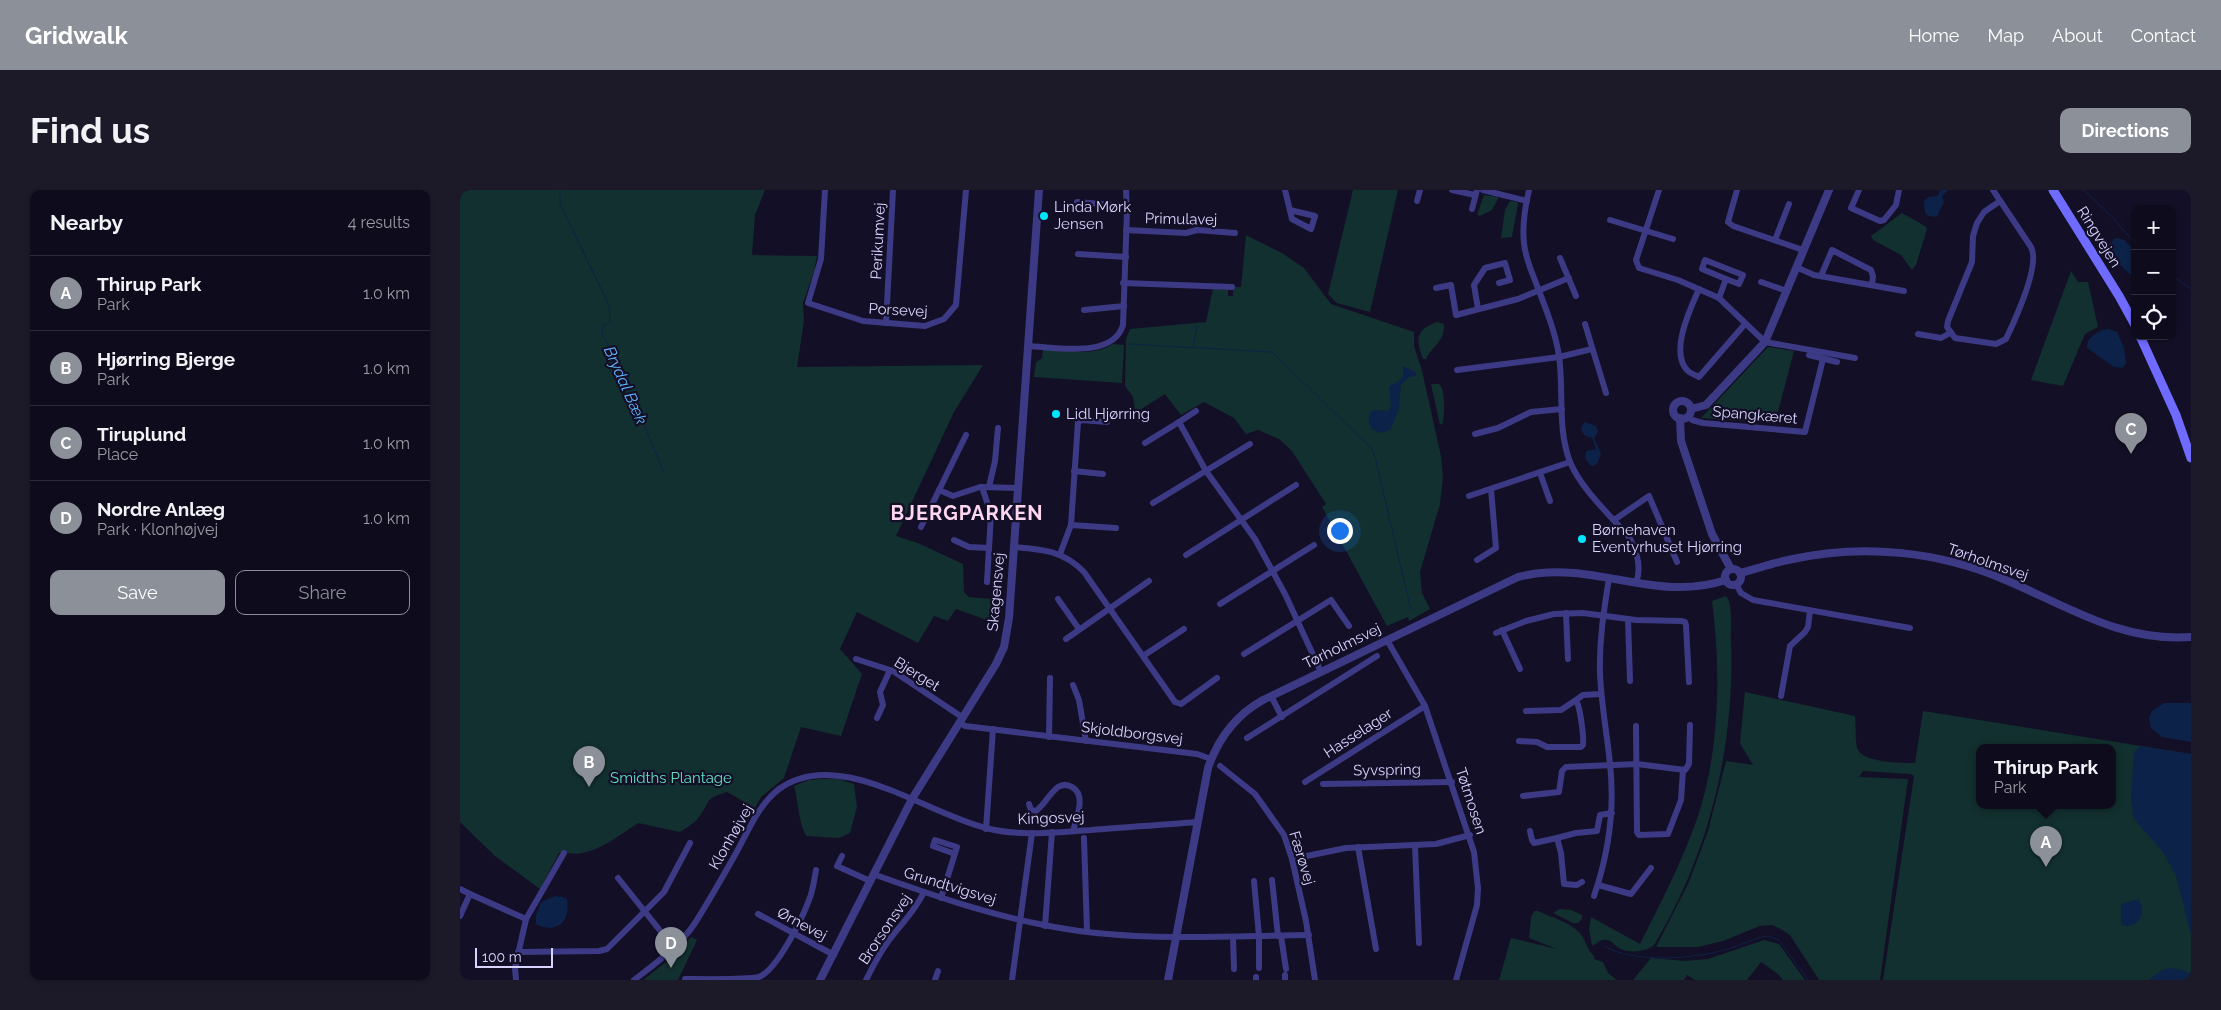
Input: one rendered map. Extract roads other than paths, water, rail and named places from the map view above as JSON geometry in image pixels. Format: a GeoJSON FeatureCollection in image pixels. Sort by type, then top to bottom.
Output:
{"type":"FeatureCollection","features":[{"type":"Feature","properties":{"kind":"main road","name":"Ringvejen"},"geometry":{"type":"LineString","coordinates":[[2053,190],[2120,296],[2131,317]]}},
{"type":"Feature","properties":{"kind":"main road"},"geometry":{"type":"LineString","coordinates":[[2142,340],[2176,415],[2191,458]]}},
{"type":"Feature","properties":{"kind":"street","name":"Porsevej"},"geometry":{"type":"LineString","coordinates":[[825,190],[821,259],[808,303],[848,317],[886,323],[925,326],[936,324],[944,319],[956,305],[966,190]]}},
{"type":"Feature","properties":{"kind":"street","name":"Perikumvej"},"geometry":{"type":"LineString","coordinates":[[886,323],[893,190]]}},
{"type":"Feature","properties":{"kind":"street","name":"Skagensvej"},"geometry":{"type":"LineString","coordinates":[[820,980],[912,799],[986,681],[1004,647],[1010,618],[1039,190]]}},
{"type":"Feature","properties":{"kind":"street","name":"Primulavej"},"geometry":{"type":"LineString","coordinates":[[1028,346],[1093,348],[1109,344],[1121,333],[1126,257],[1126,190]]}},
{"type":"Feature","properties":{"kind":"street"},"geometry":{"type":"LineString","coordinates":[[1285,190],[1290,210]]}},
{"type":"Feature","properties":{"kind":"street"},"geometry":{"type":"LineString","coordinates":[[1418,202],[1420,190]]}},
{"type":"Feature","properties":{"kind":"street"},"geometry":{"type":"LineString","coordinates":[[1452,190],[1476,193],[1472,209]]}},
{"type":"Feature","properties":{"kind":"street"},"geometry":{"type":"LineString","coordinates":[[1482,190],[1526,201]]}},
{"type":"Feature","properties":{"kind":"street"},"geometry":{"type":"LineString","coordinates":[[1529,190],[1523,225],[1524,244],[1555,336],[1559,357],[1562,428],[1570,462],[1580,480],[1629,537],[1637,555],[1638,577],[1636,583]]}},
{"type":"Feature","properties":{"kind":"street"},"geometry":{"type":"LineString","coordinates":[[1659,190],[1636,260],[1639,268],[1678,280],[1718,298],[1764,342],[1855,358]]}},
{"type":"Feature","properties":{"kind":"street"},"geometry":{"type":"LineString","coordinates":[[1737,190],[1728,222],[1733,226],[1804,250]]}},
{"type":"Feature","properties":{"kind":"street"},"geometry":{"type":"LineString","coordinates":[[1731,569],[1712,534],[1680,441],[1686,414],[1706,405],[1764,342],[1829,190]]}},
{"type":"Feature","properties":{"kind":"street"},"geometry":{"type":"LineString","coordinates":[[1859,190],[1851,208],[1884,220],[1896,205],[1899,190]]}},
{"type":"Feature","properties":{"kind":"street"},"geometry":{"type":"LineString","coordinates":[[1993,190],[2033,250],[2033,263],[2023,301],[2006,339],[2001,343],[1990,344],[1955,338],[1947,326],[1972,262],[1973,236],[1977,223],[1984,212],[2000,201]]}},
{"type":"Feature","properties":{"kind":"street","name":"Primulavej"},"geometry":{"type":"LineString","coordinates":[[1077,202],[1126,206]]}},
{"type":"Feature","properties":{"kind":"street"},"geometry":{"type":"LineString","coordinates":[[1775,240],[1789,204]]}},
{"type":"Feature","properties":{"kind":"street"},"geometry":{"type":"LineString","coordinates":[[1610,220],[1673,240]]}},
{"type":"Feature","properties":{"kind":"street","name":"Primulavej"},"geometry":{"type":"LineString","coordinates":[[1126,230],[1186,233],[1197,230],[1235,233]]}},
{"type":"Feature","properties":{"kind":"street"},"geometry":{"type":"LineString","coordinates":[[1821,276],[1832,250],[1871,270],[1873,276],[1872,285]]}},
{"type":"Feature","properties":{"kind":"street"},"geometry":{"type":"LineString","coordinates":[[1078,254],[1126,257]]}},
{"type":"Feature","properties":{"kind":"street"},"geometry":{"type":"LineString","coordinates":[[1560,258],[1576,296]]}},
{"type":"Feature","properties":{"kind":"street"},"geometry":{"type":"LineString","coordinates":[[1706,260],[1743,275],[1739,284],[1726,279],[1702,269],[1706,260]]}},
{"type":"Feature","properties":{"kind":"street"},"geometry":{"type":"LineString","coordinates":[[1478,309],[1474,285],[1485,268],[1505,263],[1510,280],[1499,283]]}},
{"type":"Feature","properties":{"kind":"street"},"geometry":{"type":"LineString","coordinates":[[1796,267],[1821,276],[1904,291]]}},
{"type":"Feature","properties":{"kind":"street"},"geometry":{"type":"LineString","coordinates":[[1436,288],[1451,285],[1456,315],[1539,292],[1569,278]]}},
{"type":"Feature","properties":{"kind":"street"},"geometry":{"type":"LineString","coordinates":[[1718,298],[1726,279]]}},
{"type":"Feature","properties":{"kind":"street"},"geometry":{"type":"LineString","coordinates":[[1761,282],[1787,291]]}},
{"type":"Feature","properties":{"kind":"street"},"geometry":{"type":"LineString","coordinates":[[1124,283],[1232,287]]}},
{"type":"Feature","properties":{"kind":"street"},"geometry":{"type":"LineString","coordinates":[[1699,289],[1687,318],[1679,352],[1688,371],[1699,376],[1745,324]]}},
{"type":"Feature","properties":{"kind":"street"},"geometry":{"type":"LineString","coordinates":[[1084,310],[1124,306]]}},
{"type":"Feature","properties":{"kind":"street"},"geometry":{"type":"LineString","coordinates":[[1585,324],[1606,393]]}},
{"type":"Feature","properties":{"kind":"street"},"geometry":{"type":"LineString","coordinates":[[1918,334],[1941,338],[1950,333]]}},
{"type":"Feature","properties":{"kind":"street"},"geometry":{"type":"LineString","coordinates":[[1457,370],[1559,357],[1592,349]]}},
{"type":"Feature","properties":{"kind":"street"},"geometry":{"type":"LineString","coordinates":[[1809,355],[1837,362]]}},
{"type":"Feature","properties":{"kind":"street","name":"Spangkæret"},"geometry":{"type":"LineString","coordinates":[[1686,414],[1692,420],[1703,423],[1805,432],[1823,359]]}},
{"type":"Feature","properties":{"kind":"street"},"geometry":{"type":"LineString","coordinates":[[1475,434],[1498,428],[1531,412],[1562,409]]}},
{"type":"Feature","properties":{"kind":"street"},"geometry":{"type":"LineString","coordinates":[[1145,443],[1196,411]]}},
{"type":"Feature","properties":{"kind":"street"},"geometry":{"type":"LineString","coordinates":[[1060,554],[1071,525],[1078,422],[1082,420],[1107,422]]}},
{"type":"Feature","properties":{"kind":"street"},"geometry":{"type":"LineString","coordinates":[[1179,422],[1206,471],[1255,539],[1273,570],[1321,672]]}},
{"type":"Feature","properties":{"kind":"street"},"geometry":{"type":"LineString","coordinates":[[986,582],[991,514],[986,487],[995,461],[998,428]]}},
{"type":"Feature","properties":{"kind":"street"},"geometry":{"type":"LineString","coordinates":[[921,527],[966,435]]}},
{"type":"Feature","properties":{"kind":"street"},"geometry":{"type":"LineString","coordinates":[[1153,503],[1250,444]]}},
{"type":"Feature","properties":{"kind":"street"},"geometry":{"type":"LineString","coordinates":[[1469,496],[1570,462]]}},
{"type":"Feature","properties":{"kind":"street"},"geometry":{"type":"LineString","coordinates":[[1074,471],[1103,474]]}},
{"type":"Feature","properties":{"kind":"street"},"geometry":{"type":"LineString","coordinates":[[1540,473],[1550,501]]}},
{"type":"Feature","properties":{"kind":"street"},"geometry":{"type":"LineString","coordinates":[[1186,555],[1296,485]]}},
{"type":"Feature","properties":{"kind":"street"},"geometry":{"type":"LineString","coordinates":[[939,490],[953,496],[986,487],[1018,488]]}},
{"type":"Feature","properties":{"kind":"street"},"geometry":{"type":"LineString","coordinates":[[1477,560],[1496,548],[1491,489]]}},
{"type":"Feature","properties":{"kind":"street"},"geometry":{"type":"LineString","coordinates":[[1614,520],[1649,496],[1677,562]]}},
{"type":"Feature","properties":{"kind":"street"},"geometry":{"type":"LineString","coordinates":[[1071,525],[1116,528]]}},
{"type":"Feature","properties":{"kind":"street"},"geometry":{"type":"LineString","coordinates":[[954,540],[969,547],[989,548]]}},
{"type":"Feature","properties":{"kind":"street"},"geometry":{"type":"LineString","coordinates":[[1220,604],[1314,545]]}},
{"type":"Feature","properties":{"kind":"street"},"geometry":{"type":"LineString","coordinates":[[1014,547],[1040,549],[1060,554],[1075,563],[1084,572],[1175,702],[1181,704],[1217,678]]}},
{"type":"Feature","properties":{"kind":"street","name":"Tørholmsvej"},"geometry":{"type":"LineString","coordinates":[[1740,573],[1787,560],[1827,553],[1850,551],[1902,553],[1956,563],[1986,572],[2120,630],[2157,637],[2191,637]]}},
{"type":"Feature","properties":{"kind":"street"},"geometry":{"type":"LineString","coordinates":[[1731,569],[1738,570],[1740,573],[1741,579],[1736,584],[1731,584],[1726,580],[1726,573],[1731,569]]}},
{"type":"Feature","properties":{"kind":"street","name":"Tørholmsvej"},"geometry":{"type":"LineString","coordinates":[[1168,980],[1197,822],[1211,760],[1223,736],[1238,718],[1250,708],[1271,696],[1518,577],[1560,571],[1682,588],[1707,586],[1726,580]]}},
{"type":"Feature","properties":{"kind":"street"},"geometry":{"type":"LineString","coordinates":[[1594,896],[1606,853],[1612,813],[1610,765],[1601,694],[1599,655],[1609,578]]}},
{"type":"Feature","properties":{"kind":"street"},"geometry":{"type":"LineString","coordinates":[[1066,639],[1149,581]]}},
{"type":"Feature","properties":{"kind":"street"},"geometry":{"type":"LineString","coordinates":[[1736,584],[1741,594],[1753,600],[1910,628]]}},
{"type":"Feature","properties":{"kind":"street"},"geometry":{"type":"LineString","coordinates":[[1058,599],[1079,629]]}},
{"type":"Feature","properties":{"kind":"street"},"geometry":{"type":"LineString","coordinates":[[1244,654],[1331,600],[1349,626]]}},
{"type":"Feature","properties":{"kind":"street"},"geometry":{"type":"LineString","coordinates":[[1781,696],[1790,646],[1806,632],[1810,610]]}},
{"type":"Feature","properties":{"kind":"street"},"geometry":{"type":"LineString","coordinates":[[1566,613],[1568,659]]}},
{"type":"Feature","properties":{"kind":"street"},"geometry":{"type":"LineString","coordinates":[[1520,669],[1499,631],[1540,617],[1566,613],[1603,614],[1628,619],[1685,622],[1689,682]]}},
{"type":"Feature","properties":{"kind":"street"},"geometry":{"type":"LineString","coordinates":[[1628,619],[1630,681]]}},
{"type":"Feature","properties":{"kind":"street"},"geometry":{"type":"LineString","coordinates":[[1143,656],[1184,629]]}},
{"type":"Feature","properties":{"kind":"street","name":"Tøtmosen"},"geometry":{"type":"LineString","coordinates":[[1387,640],[1425,706],[1470,835],[1477,870],[1476,905],[1456,980]]}},
{"type":"Feature","properties":{"kind":"street"},"geometry":{"type":"LineString","coordinates":[[1247,738],[1377,656]]}},
{"type":"Feature","properties":{"kind":"street","name":"Bjerget"},"geometry":{"type":"LineString","coordinates":[[856,659],[890,670],[960,720]]}},
{"type":"Feature","properties":{"kind":"street"},"geometry":{"type":"LineString","coordinates":[[877,718],[883,706],[880,692],[890,670]]}},
{"type":"Feature","properties":{"kind":"street"},"geometry":{"type":"LineString","coordinates":[[1049,736],[1050,678]]}},
{"type":"Feature","properties":{"kind":"street"},"geometry":{"type":"LineString","coordinates":[[1073,685],[1079,700],[1086,741]]}},
{"type":"Feature","properties":{"kind":"street"},"geometry":{"type":"LineString","coordinates":[[1526,711],[1561,710],[1583,695],[1601,694]]}},
{"type":"Feature","properties":{"kind":"street"},"geometry":{"type":"LineString","coordinates":[[1271,696],[1282,717]]}},
{"type":"Feature","properties":{"kind":"street"},"geometry":{"type":"LineString","coordinates":[[1519,741],[1534,742],[1547,747],[1582,746],[1583,734],[1576,700]]}},
{"type":"Feature","properties":{"kind":"street","name":"Hasselager"},"geometry":{"type":"LineString","coordinates":[[1305,782],[1425,706]]}},
{"type":"Feature","properties":{"kind":"street","name":"Skjoldborgsvej"},"geometry":{"type":"LineString","coordinates":[[960,720],[965,726],[1197,754],[1211,760]]}},
{"type":"Feature","properties":{"kind":"street"},"geometry":{"type":"LineString","coordinates":[[1636,726],[1637,832],[1641,836],[1668,834],[1681,800],[1683,770]]}},
{"type":"Feature","properties":{"kind":"street"},"geometry":{"type":"LineString","coordinates":[[1523,796],[1559,792],[1564,767],[1637,764],[1683,770],[1688,768],[1690,726]]}},
{"type":"Feature","properties":{"kind":"street"},"geometry":{"type":"LineString","coordinates":[[986,828],[993,730]]}},
{"type":"Feature","properties":{"kind":"street","name":"Færøvej"},"geometry":{"type":"LineString","coordinates":[[1220,766],[1240,780],[1265,806],[1284,835],[1292,859],[1309,935],[1315,980]]}},
{"type":"Feature","properties":{"kind":"street","name":"Klonhøjvej"},"geometry":{"type":"LineString","coordinates":[[634,980],[674,948],[694,925],[759,810],[768,798],[788,784],[805,776],[838,774],[912,799]]}},
{"type":"Feature","properties":{"kind":"street","name":"Syvspring"},"geometry":{"type":"LineString","coordinates":[[1323,784],[1452,782]]}},
{"type":"Feature","properties":{"kind":"street"},"geometry":{"type":"LineString","coordinates":[[1028,804],[1031,810],[1036,811],[1057,788],[1063,785],[1070,785],[1076,789],[1080,797],[1073,831]]}},
{"type":"Feature","properties":{"kind":"street","name":"Kingosvej"},"geometry":{"type":"LineString","coordinates":[[912,799],[963,821],[986,828],[1032,833],[1197,822]]}},
{"type":"Feature","properties":{"kind":"street"},"geometry":{"type":"LineString","coordinates":[[1530,831],[1533,843],[1597,830],[1600,815],[1612,813]]}},
{"type":"Feature","properties":{"kind":"street"},"geometry":{"type":"LineString","coordinates":[[1045,926],[1052,832]]}},
{"type":"Feature","properties":{"kind":"street"},"geometry":{"type":"LineString","coordinates":[[1012,980],[1032,833]]}},
{"type":"Feature","properties":{"kind":"street"},"geometry":{"type":"LineString","coordinates":[[1292,859],[1346,848],[1415,846],[1449,842],[1470,835]]}},
{"type":"Feature","properties":{"kind":"street"},"geometry":{"type":"LineString","coordinates":[[1084,838],[1086,932]]}},
{"type":"Feature","properties":{"kind":"street"},"geometry":{"type":"LineString","coordinates":[[1557,838],[1562,853],[1564,884],[1578,885],[1582,882]]}},
{"type":"Feature","properties":{"kind":"street"},"geometry":{"type":"LineString","coordinates":[[518,952],[599,952],[608,949],[664,892],[690,843]]}},
{"type":"Feature","properties":{"kind":"street"},"geometry":{"type":"LineString","coordinates":[[1415,846],[1419,943]]}},
{"type":"Feature","properties":{"kind":"street"},"geometry":{"type":"LineString","coordinates":[[1358,847],[1376,949]]}},
{"type":"Feature","properties":{"kind":"street"},"geometry":{"type":"LineString","coordinates":[[516,980],[515,968],[526,919],[564,854]]}},
{"type":"Feature","properties":{"kind":"street"},"geometry":{"type":"LineString","coordinates":[[941,898],[955,854]]}},
{"type":"Feature","properties":{"kind":"street","name":"Grundtvigsvej"},"geometry":{"type":"LineString","coordinates":[[842,856],[837,866],[941,898],[1045,926],[1086,932],[1176,938],[1309,935]]}},
{"type":"Feature","properties":{"kind":"street"},"geometry":{"type":"LineString","coordinates":[[1598,885],[1631,894],[1651,868]]}},
{"type":"Feature","properties":{"kind":"street"},"geometry":{"type":"LineString","coordinates":[[685,979],[756,978],[765,974],[774,966],[809,901],[816,870]]}},
{"type":"Feature","properties":{"kind":"street"},"geometry":{"type":"LineString","coordinates":[[618,878],[674,948]]}},
{"type":"Feature","properties":{"kind":"street"},"geometry":{"type":"LineString","coordinates":[[1272,880],[1285,975]]}},
{"type":"Feature","properties":{"kind":"street"},"geometry":{"type":"LineString","coordinates":[[1254,881],[1259,936],[1259,968]]}},
{"type":"Feature","properties":{"kind":"street"},"geometry":{"type":"LineString","coordinates":[[460,889],[526,919]]}},
{"type":"Feature","properties":{"kind":"street","name":"Brorsonsvej"},"geometry":{"type":"LineString","coordinates":[[866,980],[873,965],[890,939],[917,907],[924,892]]}},
{"type":"Feature","properties":{"kind":"street"},"geometry":{"type":"LineString","coordinates":[[460,916],[470,894]]}},
{"type":"Feature","properties":{"kind":"street","name":"Ørnevej"},"geometry":{"type":"LineString","coordinates":[[758,914],[834,955]]}},
{"type":"Feature","properties":{"kind":"street"},"geometry":{"type":"LineString","coordinates":[[1233,936],[1234,969]]}},
{"type":"Feature","properties":{"kind":"street"},"geometry":{"type":"LineString","coordinates":[[935,980],[938,971]]}},
{"type":"Feature","properties":{"kind":"water"},"geometry":{"type":"Polygon","coordinates":[[[1941,190],[1948,190],[1942,196],[1944,202],[1937,217],[1929,216],[1925,213],[1924,201],[1928,197],[1937,196],[1941,190]]]}},
{"type":"Feature","properties":{"kind":"water"},"geometry":{"type":"Polygon","coordinates":[[[2114,239],[2124,240],[2131,246],[2131,274],[2119,264],[2113,255],[2109,245],[2114,239]]]}},
{"type":"Feature","properties":{"kind":"water"},"geometry":{"type":"Polygon","coordinates":[[[2109,329],[2117,332],[2124,348],[2126,363],[2122,368],[2114,367],[2087,348],[2089,339],[2102,330],[2109,329]]]}},
{"type":"Feature","properties":{"kind":"water"},"geometry":{"type":"Polygon","coordinates":[[[1403,366],[1416,372],[1416,376],[1409,377],[1401,384],[1399,409],[1391,429],[1382,433],[1373,430],[1369,423],[1370,412],[1373,410],[1388,411],[1391,407],[1389,386],[1399,381],[1403,376],[1403,366]]]}},
{"type":"Feature","properties":{"kind":"water"},"geometry":{"type":"Polygon","coordinates":[[[1585,422],[1596,426],[1598,431],[1594,439],[1601,453],[1598,462],[1594,466],[1591,466],[1585,458],[1586,451],[1596,449],[1592,438],[1586,436],[1581,430],[1585,422]]]}},
{"type":"Feature","properties":{"kind":"water"},"geometry":{"type":"Polygon","coordinates":[[[2164,703],[2191,703],[2191,742],[2162,737],[2151,728],[2149,718],[2152,711],[2164,703]]]}},
{"type":"Feature","properties":{"kind":"water"},"geometry":{"type":"Polygon","coordinates":[[[2140,746],[2191,754],[2191,935],[2176,876],[2163,852],[2134,819],[2131,799],[2134,753],[2140,746]]]}},
{"type":"Feature","properties":{"kind":"water"},"geometry":{"type":"Polygon","coordinates":[[[555,896],[567,899],[567,914],[561,924],[550,928],[536,924],[536,915],[541,902],[555,896]]]}},
{"type":"Feature","properties":{"kind":"water"},"geometry":{"type":"Polygon","coordinates":[[[2139,899],[2142,910],[2139,920],[2132,925],[2121,925],[2121,904],[2139,899]]]}},
{"type":"Feature","properties":{"kind":"water"},"geometry":{"type":"Polygon","coordinates":[[[2171,968],[2183,970],[2191,974],[2191,980],[2149,980],[2162,970],[2171,968]]]}},
{"type":"Feature","properties":{"kind":"waterway","name":"Brydal Bæk"},"geometry":{"type":"LineString","coordinates":[[560,190],[560,204],[609,305],[610,322],[603,326],[602,333],[624,376],[664,473]]}},
{"type":"Feature","properties":{"kind":"waterway"},"geometry":{"type":"LineString","coordinates":[[2084,190],[2115,220],[2131,239]]}},
{"type":"Feature","properties":{"kind":"waterway"},"geometry":{"type":"LineString","coordinates":[[2176,278],[2191,289]]}},
{"type":"Feature","properties":{"kind":"waterway"},"geometry":{"type":"LineString","coordinates":[[1193,347],[1197,326]]}},
{"type":"Feature","properties":{"kind":"waterway"},"geometry":{"type":"LineString","coordinates":[[1128,344],[1272,352],[1371,448],[1375,457],[1411,610]]}},
{"type":"Feature","properties":{"kind":"waterway"},"geometry":{"type":"LineString","coordinates":[[1604,946],[1617,952],[1631,955],[1665,958],[1682,957],[1714,952],[1768,936],[1779,940],[1808,980]]}},
{"type":"Feature","properties":{"kind":"place","name":"Linda Mørk Jensen"},"geometry":{"type":"Point","coordinates":[1044,216]}},
{"type":"Feature","properties":{"kind":"place","name":"Lidl Hjørring"},"geometry":{"type":"Point","coordinates":[1056,414]}},
{"type":"Feature","properties":{"kind":"place","name":"Tiruplund"},"geometry":{"type":"Point","coordinates":[2131,454]}},
{"type":"Feature","properties":{"kind":"place","name":"Børnehaven Eventyrhuset Hjørring"},"geometry":{"type":"Point","coordinates":[1582,539]}},
{"type":"Feature","properties":{"kind":"place","name":"Hjørring Bjerge"},"geometry":{"type":"Point","coordinates":[589,787]}},
{"type":"Feature","properties":{"kind":"place","name":"Thirup Park"},"geometry":{"type":"Point","coordinates":[2046,867]}},
{"type":"Feature","properties":{"kind":"place","name":"Nordre Anlæg"},"geometry":{"type":"Point","coordinates":[671,968]}},
{"type":"Feature","properties":{"kind":"district","name":"BJERGPARKEN"},"geometry":{"type":"Point","coordinates":[967,513]}},
{"type":"Feature","properties":{"kind":"park label","name":"Smidths Plantage"},"geometry":{"type":"Point","coordinates":[671,778]}}]}
